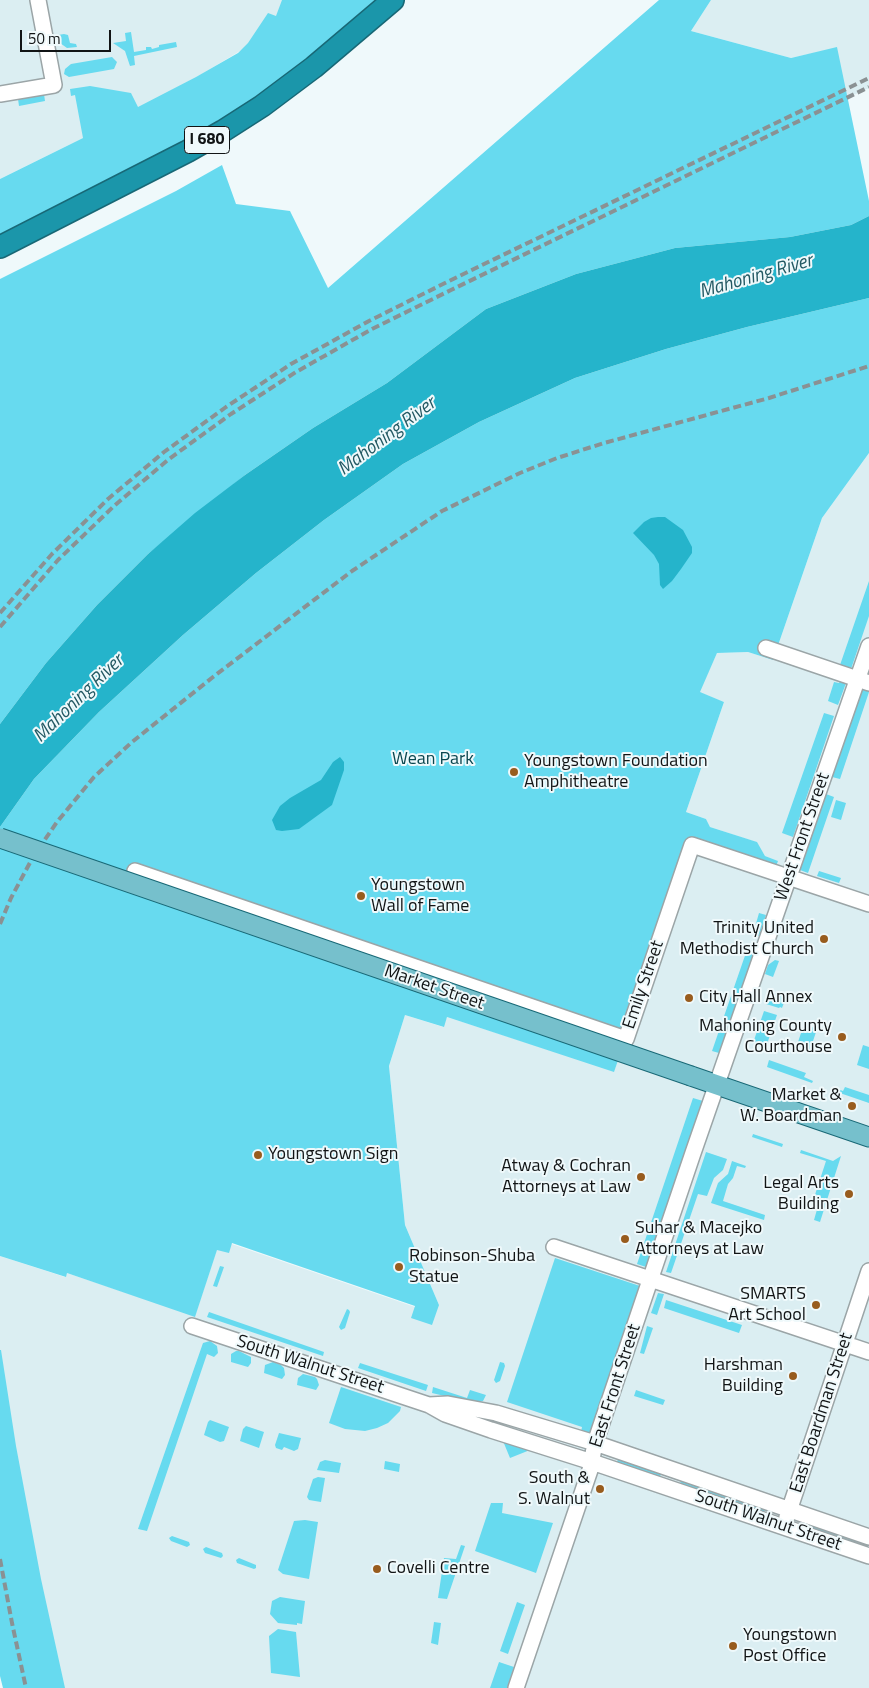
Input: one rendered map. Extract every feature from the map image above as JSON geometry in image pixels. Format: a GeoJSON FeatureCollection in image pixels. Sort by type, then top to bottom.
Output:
{"type":"FeatureCollection","features":[{"type":"Feature","properties":{"kind":"highway","name":"I 680"},"geometry":{"type":"LineString","coordinates":[[0,246],[172,159],[223,131],[262,106],[314,67],[393,0]]}},
{"type":"Feature","properties":{"kind":"main road","name":"Market Street"},"geometry":{"type":"LineString","coordinates":[[0,838],[869,1137]]}},
{"type":"Feature","properties":{"kind":"street"},"geometry":{"type":"LineString","coordinates":[[0,94],[54,85],[38,0]]}},
{"type":"Feature","properties":{"kind":"street","name":"West Front Street"},"geometry":{"type":"LineString","coordinates":[[717,1085],[789,877],[863,681],[869,646]]}},
{"type":"Feature","properties":{"kind":"street"},"geometry":{"type":"LineString","coordinates":[[766,648],[863,681]]}},
{"type":"Feature","properties":{"kind":"street","name":"Emily Street"},"geometry":{"type":"LineString","coordinates":[[135,871],[626,1039],[692,845],[789,877]]}},
{"type":"Feature","properties":{"kind":"street"},"geometry":{"type":"LineString","coordinates":[[789,877],[869,904]]}},
{"type":"Feature","properties":{"kind":"street","name":"East Front Street"},"geometry":{"type":"LineString","coordinates":[[516,1688],[592,1462],[595,1443],[717,1085]]}},
{"type":"Feature","properties":{"kind":"street"},"geometry":{"type":"LineString","coordinates":[[554,1247],[869,1352]]}},
{"type":"Feature","properties":{"kind":"street","name":"East Boardman Street"},"geometry":{"type":"LineString","coordinates":[[784,1526],[869,1271]]}},
{"type":"Feature","properties":{"kind":"street","name":"South Walnut Street"},"geometry":{"type":"LineString","coordinates":[[192,1326],[429,1404],[454,1418],[592,1462],[869,1556]]}},
{"type":"Feature","properties":{"kind":"street","name":"South Walnut Street"},"geometry":{"type":"LineString","coordinates":[[429,1404],[448,1404],[496,1413],[595,1443],[869,1537]]}},
{"type":"Feature","properties":{"kind":"street"},"geometry":{"type":"LineString","coordinates":[[667,1487],[673,1470]]}},
{"type":"Feature","properties":{"kind":"shaded area"},"geometry":{"type":"Polygon","coordinates":[[[0,0],[300,0],[280,27],[200,75],[83,138],[0,179],[0,0]]]}},
{"type":"Feature","properties":{"kind":"shaded area"},"geometry":{"type":"Polygon","coordinates":[[[711,0],[869,0],[869,88],[847,98],[836,48],[791,58],[691,31],[711,0]]]}},
{"type":"Feature","properties":{"kind":"shaded area"},"geometry":{"type":"Polygon","coordinates":[[[869,453],[869,1688],[26,1688],[0,1559],[0,1256],[65,1277],[67,1273],[195,1316],[220,1240],[415,1307],[439,1305],[405,1225],[389,1066],[405,1015],[443,1027],[447,1017],[614,1071],[692,845],[774,872],[777,861],[765,856],[756,842],[710,827],[706,819],[686,812],[724,702],[699,692],[717,653],[748,652],[773,660],[822,518],[869,453]]]}},
{"type":"Feature","properties":{"kind":"green space"},"geometry":{"type":"Polygon","coordinates":[[[282,0],[393,0],[314,67],[0,247],[0,179],[83,138],[75,95],[71,96],[70,89],[90,86],[131,93],[138,107],[238,53],[248,43],[268,13],[276,16],[282,0]]]}},
{"type":"Feature","properties":{"kind":"green space"},"geometry":{"type":"Polygon","coordinates":[[[659,0],[711,0],[691,31],[791,58],[837,47],[869,201],[869,216],[851,225],[790,237],[675,248],[576,274],[486,309],[387,383],[313,428],[245,475],[148,554],[97,605],[46,663],[0,724],[0,279],[176,191],[222,165],[236,204],[290,211],[328,288],[659,0]]]}},
{"type":"Feature","properties":{"kind":"green space"},"geometry":{"type":"Polygon","coordinates":[[[131,32],[134,52],[146,50],[146,47],[151,47],[152,49],[159,47],[159,45],[176,42],[177,47],[134,56],[135,65],[130,66],[125,51],[113,43],[126,41],[125,33],[131,32]]]}},
{"type":"Feature","properties":{"kind":"green space"},"geometry":{"type":"Polygon","coordinates":[[[58,35],[68,35],[70,43],[76,44],[77,47],[67,48],[60,43],[58,35]]]}},
{"type":"Feature","properties":{"kind":"green space"},"geometry":{"type":"Polygon","coordinates":[[[112,57],[117,62],[114,69],[69,77],[64,74],[65,69],[71,64],[112,57]]]}},
{"type":"Feature","properties":{"kind":"green space"},"geometry":{"type":"Polygon","coordinates":[[[44,94],[45,101],[19,106],[18,99],[44,94]]]}},
{"type":"Feature","properties":{"kind":"green space","name":"Wean Park"},"geometry":{"type":"Polygon","coordinates":[[[869,298],[869,453],[822,518],[773,660],[748,652],[717,653],[700,692],[724,702],[686,812],[706,819],[710,827],[757,842],[765,856],[778,861],[774,872],[692,845],[614,1072],[447,1017],[444,1027],[405,1015],[389,1066],[405,1225],[439,1305],[432,1325],[411,1318],[415,1306],[232,1243],[229,1253],[217,1250],[195,1317],[67,1273],[66,1277],[0,1256],[0,827],[34,779],[99,712],[183,635],[256,573],[324,520],[403,464],[479,422],[575,378],[666,349],[747,327],[869,298]]]}},
{"type":"Feature","properties":{"kind":"green space"},"geometry":{"type":"Polygon","coordinates":[[[869,581],[869,616],[851,669],[840,665],[869,581]]]}},
{"type":"Feature","properties":{"kind":"green space"},"geometry":{"type":"Polygon","coordinates":[[[840,681],[846,683],[838,705],[828,701],[834,682],[839,683],[840,681]]]}},
{"type":"Feature","properties":{"kind":"green space"},"geometry":{"type":"Polygon","coordinates":[[[862,688],[869,690],[869,692],[840,779],[832,777],[862,688]]]}},
{"type":"Feature","properties":{"kind":"green space"},"geometry":{"type":"Polygon","coordinates":[[[824,713],[834,716],[793,837],[782,833],[824,713]]]}},
{"type":"Feature","properties":{"kind":"green space"},"geometry":{"type":"Polygon","coordinates":[[[826,794],[834,797],[808,873],[800,870],[826,794]]]}},
{"type":"Feature","properties":{"kind":"green space"},"geometry":{"type":"Polygon","coordinates":[[[836,800],[846,803],[841,820],[831,817],[836,800]]]}},
{"type":"Feature","properties":{"kind":"green space"},"geometry":{"type":"Polygon","coordinates":[[[819,871],[841,878],[839,883],[817,876],[819,871]]]}},
{"type":"Feature","properties":{"kind":"green space"},"geometry":{"type":"Polygon","coordinates":[[[759,913],[766,915],[759,936],[753,934],[759,913]]]}},
{"type":"Feature","properties":{"kind":"green space"},"geometry":{"type":"Polygon","coordinates":[[[749,944],[756,947],[719,1053],[712,1051],[749,944]]]}},
{"type":"Feature","properties":{"kind":"green space"},"geometry":{"type":"Polygon","coordinates":[[[775,960],[779,961],[773,977],[765,974],[768,965],[775,960]]]}},
{"type":"Feature","properties":{"kind":"green space"},"geometry":{"type":"Polygon","coordinates":[[[771,992],[786,997],[782,1008],[766,1004],[771,992]]]}},
{"type":"Feature","properties":{"kind":"green space"},"geometry":{"type":"Polygon","coordinates":[[[764,1011],[777,1015],[767,1048],[753,1043],[764,1011]]]}},
{"type":"Feature","properties":{"kind":"green space"},"geometry":{"type":"Polygon","coordinates":[[[804,1024],[817,1029],[810,1050],[797,1045],[804,1024]]]}},
{"type":"Feature","properties":{"kind":"green space"},"geometry":{"type":"Polygon","coordinates":[[[863,1045],[869,1047],[869,1069],[857,1065],[863,1045]]]}},
{"type":"Feature","properties":{"kind":"green space"},"geometry":{"type":"Polygon","coordinates":[[[769,1060],[806,1073],[804,1077],[813,1081],[812,1083],[767,1067],[769,1060]]]}},
{"type":"Feature","properties":{"kind":"green space"},"geometry":{"type":"Polygon","coordinates":[[[845,1087],[869,1095],[869,1103],[834,1091],[835,1088],[843,1091],[845,1087]]]}},
{"type":"Feature","properties":{"kind":"green space"},"geometry":{"type":"Polygon","coordinates":[[[693,1098],[703,1101],[646,1267],[637,1264],[693,1098]]]}},
{"type":"Feature","properties":{"kind":"green space"},"geometry":{"type":"Polygon","coordinates":[[[753,1134],[783,1144],[782,1147],[752,1137],[753,1134]]]}},
{"type":"Feature","properties":{"kind":"green space"},"geometry":{"type":"Polygon","coordinates":[[[801,1150],[833,1161],[841,1156],[820,1222],[814,1220],[818,1206],[812,1204],[826,1161],[800,1153],[801,1150]]]}},
{"type":"Feature","properties":{"kind":"green space"},"geometry":{"type":"Polygon","coordinates":[[[706,1152],[727,1159],[723,1170],[714,1178],[707,1196],[698,1194],[671,1273],[666,1272],[706,1152]]]}},
{"type":"Feature","properties":{"kind":"green space"},"geometry":{"type":"Polygon","coordinates":[[[732,1161],[746,1166],[745,1168],[737,1166],[733,1178],[728,1184],[723,1201],[765,1215],[764,1220],[711,1203],[718,1183],[728,1174],[732,1161]]]}},
{"type":"Feature","properties":{"kind":"green space"},"geometry":{"type":"Polygon","coordinates":[[[555,1258],[640,1286],[590,1433],[581,1432],[582,1427],[507,1402],[555,1258]]]}},
{"type":"Feature","properties":{"kind":"green space"},"geometry":{"type":"Polygon","coordinates":[[[220,1266],[224,1267],[217,1287],[213,1286],[220,1266]]]}},
{"type":"Feature","properties":{"kind":"green space"},"geometry":{"type":"Polygon","coordinates":[[[658,1293],[664,1294],[657,1315],[651,1313],[658,1293]]]}},
{"type":"Feature","properties":{"kind":"green space"},"geometry":{"type":"Polygon","coordinates":[[[666,1300],[742,1325],[739,1333],[664,1308],[666,1300]]]}},
{"type":"Feature","properties":{"kind":"green space"},"geometry":{"type":"Polygon","coordinates":[[[347,1309],[350,1312],[345,1328],[341,1330],[339,1327],[347,1309]]]}},
{"type":"Feature","properties":{"kind":"green space"},"geometry":{"type":"Polygon","coordinates":[[[209,1312],[324,1352],[323,1356],[207,1317],[209,1312]]]}},
{"type":"Feature","properties":{"kind":"green space"},"geometry":{"type":"Polygon","coordinates":[[[647,1326],[653,1328],[644,1354],[640,1353],[647,1326]]]}},
{"type":"Feature","properties":{"kind":"green space"},"geometry":{"type":"Polygon","coordinates":[[[210,1341],[217,1346],[218,1353],[214,1357],[207,1354],[147,1531],[138,1529],[203,1343],[210,1341]]]}},
{"type":"Feature","properties":{"kind":"green space"},"geometry":{"type":"Polygon","coordinates":[[[0,1350],[41,1579],[65,1688],[3,1688],[0,1676],[0,1350]]]}},
{"type":"Feature","properties":{"kind":"green space"},"geometry":{"type":"Polygon","coordinates":[[[239,1351],[251,1357],[251,1363],[248,1367],[231,1362],[231,1354],[239,1351]]]}},
{"type":"Feature","properties":{"kind":"green space"},"geometry":{"type":"Polygon","coordinates":[[[273,1362],[284,1368],[285,1375],[282,1379],[264,1373],[265,1365],[273,1362]]]}},
{"type":"Feature","properties":{"kind":"green space"},"geometry":{"type":"Polygon","coordinates":[[[500,1362],[504,1363],[505,1366],[500,1381],[496,1383],[494,1380],[500,1362]]]}},
{"type":"Feature","properties":{"kind":"green space"},"geometry":{"type":"Polygon","coordinates":[[[360,1363],[428,1385],[426,1391],[358,1368],[360,1363]]]}},
{"type":"Feature","properties":{"kind":"green space"},"geometry":{"type":"Polygon","coordinates":[[[303,1374],[317,1379],[319,1385],[316,1390],[297,1385],[298,1378],[303,1374]]]}},
{"type":"Feature","properties":{"kind":"green space"},"geometry":{"type":"Polygon","coordinates":[[[341,1387],[401,1407],[400,1411],[388,1423],[365,1431],[345,1429],[329,1423],[341,1387]]]}},
{"type":"Feature","properties":{"kind":"green space"},"geometry":{"type":"Polygon","coordinates":[[[433,1387],[467,1398],[470,1390],[486,1395],[483,1401],[474,1403],[432,1393],[433,1387]]]}},
{"type":"Feature","properties":{"kind":"green space"},"geometry":{"type":"Polygon","coordinates":[[[636,1390],[665,1400],[663,1405],[634,1396],[636,1390]]]}},
{"type":"Feature","properties":{"kind":"green space"},"geometry":{"type":"Polygon","coordinates":[[[210,1420],[229,1427],[224,1441],[220,1442],[204,1435],[210,1420]]]}},
{"type":"Feature","properties":{"kind":"green space"},"geometry":{"type":"Polygon","coordinates":[[[246,1426],[264,1432],[259,1448],[240,1441],[243,1429],[246,1426]]]}},
{"type":"Feature","properties":{"kind":"green space"},"geometry":{"type":"Polygon","coordinates":[[[279,1433],[301,1438],[298,1449],[294,1451],[284,1447],[282,1450],[276,1448],[275,1445],[279,1433]]]}},
{"type":"Feature","properties":{"kind":"green space"},"geometry":{"type":"Polygon","coordinates":[[[503,1441],[530,1450],[510,1458],[503,1441]]]}},
{"type":"Feature","properties":{"kind":"green space"},"geometry":{"type":"Polygon","coordinates":[[[618,1459],[661,1474],[660,1477],[617,1462],[618,1459]]]}},
{"type":"Feature","properties":{"kind":"green space"},"geometry":{"type":"Polygon","coordinates":[[[325,1460],[341,1463],[339,1473],[317,1470],[320,1462],[325,1460]]]}},
{"type":"Feature","properties":{"kind":"green space"},"geometry":{"type":"Polygon","coordinates":[[[385,1461],[400,1464],[399,1472],[384,1469],[385,1461]]]}},
{"type":"Feature","properties":{"kind":"green space"},"geometry":{"type":"Polygon","coordinates":[[[318,1477],[325,1478],[321,1502],[309,1500],[307,1497],[313,1479],[318,1477]]]}},
{"type":"Feature","properties":{"kind":"green space"},"geometry":{"type":"Polygon","coordinates":[[[681,1481],[765,1510],[763,1513],[680,1484],[681,1481]]]}},
{"type":"Feature","properties":{"kind":"green space"},"geometry":{"type":"Polygon","coordinates":[[[491,1503],[503,1503],[502,1513],[553,1523],[536,1573],[475,1551],[491,1503]]]}},
{"type":"Feature","properties":{"kind":"green space"},"geometry":{"type":"Polygon","coordinates":[[[294,1521],[318,1522],[309,1579],[283,1574],[278,1570],[294,1521]]]}},
{"type":"Feature","properties":{"kind":"green space"},"geometry":{"type":"Polygon","coordinates":[[[803,1522],[857,1541],[856,1545],[802,1526],[803,1522]]]}},
{"type":"Feature","properties":{"kind":"green space"},"geometry":{"type":"Polygon","coordinates":[[[172,1536],[189,1542],[190,1545],[187,1547],[171,1541],[169,1538],[172,1536]]]}},
{"type":"Feature","properties":{"kind":"green space"},"geometry":{"type":"Polygon","coordinates":[[[461,1545],[465,1546],[447,1599],[438,1598],[444,1558],[456,1559],[461,1545]]]}},
{"type":"Feature","properties":{"kind":"green space"},"geometry":{"type":"Polygon","coordinates":[[[206,1547],[222,1553],[223,1556],[221,1558],[205,1553],[203,1549],[206,1547]]]}},
{"type":"Feature","properties":{"kind":"green space"},"geometry":{"type":"Polygon","coordinates":[[[239,1558],[256,1565],[256,1568],[237,1563],[236,1560],[239,1558]]]}},
{"type":"Feature","properties":{"kind":"green space"},"geometry":{"type":"Polygon","coordinates":[[[280,1597],[305,1601],[302,1624],[278,1623],[270,1614],[272,1601],[280,1597]]]}},
{"type":"Feature","properties":{"kind":"green space"},"geometry":{"type":"Polygon","coordinates":[[[517,1602],[525,1605],[508,1654],[500,1651],[517,1602]]]}},
{"type":"Feature","properties":{"kind":"green space"},"geometry":{"type":"Polygon","coordinates":[[[434,1622],[441,1623],[438,1645],[431,1643],[434,1622]]]}},
{"type":"Feature","properties":{"kind":"green space"},"geometry":{"type":"Polygon","coordinates":[[[278,1629],[296,1632],[300,1677],[271,1673],[269,1636],[278,1629]]]}},
{"type":"Feature","properties":{"kind":"green space"},"geometry":{"type":"Polygon","coordinates":[[[499,1662],[514,1667],[507,1688],[490,1688],[499,1662]]]}},
{"type":"Feature","properties":{"kind":"water","name":"Mahoning River"},"geometry":{"type":"Polygon","coordinates":[[[869,216],[869,298],[747,327],[666,349],[575,378],[479,422],[403,464],[324,520],[256,573],[183,635],[99,712],[34,779],[0,827],[0,724],[46,663],[97,605],[148,554],[195,513],[245,475],[313,428],[387,383],[486,309],[576,274],[675,248],[790,237],[851,225],[869,216]]]}},
{"type":"Feature","properties":{"kind":"water"},"geometry":{"type":"Polygon","coordinates":[[[658,517],[665,517],[683,530],[692,547],[692,553],[681,569],[663,589],[660,585],[659,564],[654,555],[633,533],[644,522],[658,517]]]}},
{"type":"Feature","properties":{"kind":"water"},"geometry":{"type":"Polygon","coordinates":[[[340,757],[344,762],[344,770],[332,805],[299,829],[276,830],[272,820],[280,806],[321,780],[333,762],[340,757]]]}},
{"type":"Feature","properties":{"kind":"railway"},"geometry":{"type":"LineString","coordinates":[[0,613],[52,554],[108,499],[164,452],[226,407],[291,364],[369,321],[447,282],[869,78]]}},
{"type":"Feature","properties":{"kind":"railway"},"geometry":{"type":"LineString","coordinates":[[0,627],[58,560],[114,506],[169,459],[231,414],[296,372],[372,329],[869,87]]}},
{"type":"Feature","properties":{"kind":"railway"},"geometry":{"type":"LineString","coordinates":[[0,924],[11,898],[33,857],[57,822],[94,777],[132,742],[213,677],[352,571],[442,511],[520,473],[557,458],[604,443],[769,398],[869,366]]}},
{"type":"Feature","properties":{"kind":"railway"},"geometry":{"type":"LineString","coordinates":[[0,1559],[26,1688]]}},
{"type":"Feature","properties":{"kind":"place","name":"Youngstown Foundation Amphitheatre"},"geometry":{"type":"Point","coordinates":[514,772]}},
{"type":"Feature","properties":{"kind":"place","name":"Youngstown Wall of Fame"},"geometry":{"type":"Point","coordinates":[361,896]}},
{"type":"Feature","properties":{"kind":"place","name":"Trinity United Methodist Church"},"geometry":{"type":"Point","coordinates":[824,939]}},
{"type":"Feature","properties":{"kind":"place","name":"City Hall Annex"},"geometry":{"type":"Point","coordinates":[689,998]}},
{"type":"Feature","properties":{"kind":"place","name":"Mahoning County Courthouse"},"geometry":{"type":"Point","coordinates":[842,1037]}},
{"type":"Feature","properties":{"kind":"place","name":"Market & W. Boardman"},"geometry":{"type":"Point","coordinates":[852,1106]}},
{"type":"Feature","properties":{"kind":"place","name":"Youngstown Sign"},"geometry":{"type":"Point","coordinates":[258,1155]}},
{"type":"Feature","properties":{"kind":"place","name":"Atway & Cochran Attorneys at Law"},"geometry":{"type":"Point","coordinates":[641,1177]}},
{"type":"Feature","properties":{"kind":"place","name":"Legal Arts Building"},"geometry":{"type":"Point","coordinates":[849,1194]}},
{"type":"Feature","properties":{"kind":"place","name":"Suhar & Macejko Attorneys at Law"},"geometry":{"type":"Point","coordinates":[625,1239]}},
{"type":"Feature","properties":{"kind":"place","name":"Robinson-Shuba Statue"},"geometry":{"type":"Point","coordinates":[399,1267]}},
{"type":"Feature","properties":{"kind":"place","name":"SMARTS Art School"},"geometry":{"type":"Point","coordinates":[816,1305]}},
{"type":"Feature","properties":{"kind":"place","name":"Harshman Building"},"geometry":{"type":"Point","coordinates":[793,1376]}},
{"type":"Feature","properties":{"kind":"place","name":"South & S. Walnut"},"geometry":{"type":"Point","coordinates":[600,1489]}},
{"type":"Feature","properties":{"kind":"place","name":"Covelli Centre"},"geometry":{"type":"Point","coordinates":[377,1569]}},
{"type":"Feature","properties":{"kind":"place","name":"Youngstown Post Office"},"geometry":{"type":"Point","coordinates":[733,1646]}}]}
